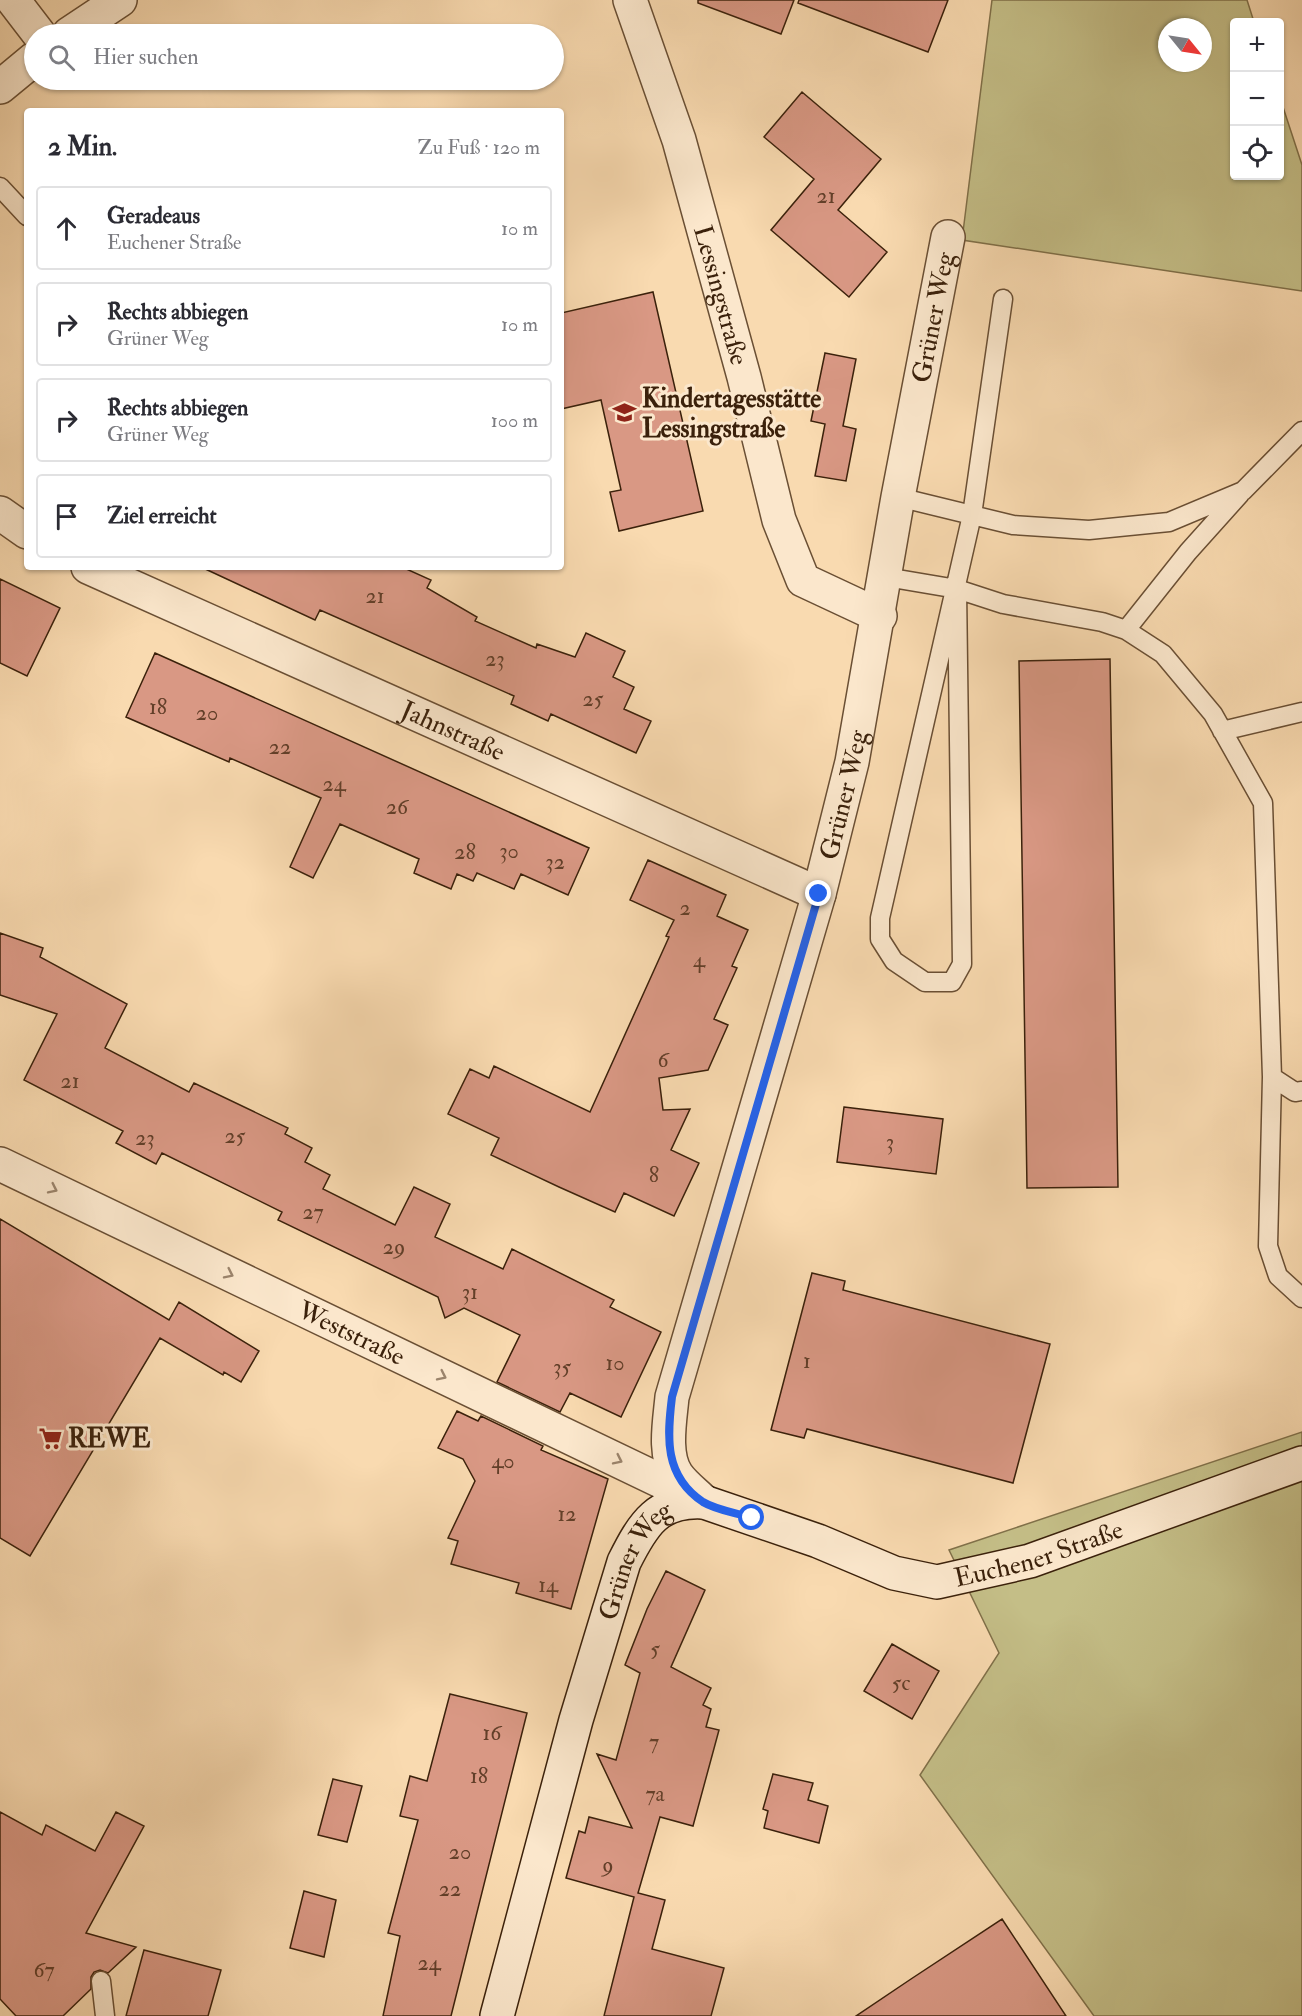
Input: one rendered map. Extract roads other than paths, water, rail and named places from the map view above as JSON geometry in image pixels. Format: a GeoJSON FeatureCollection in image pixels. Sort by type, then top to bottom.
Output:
{"type":"FeatureCollection","features":[{"type":"Feature","properties":{"kind":"street"},"geometry":{"type":"LineString","coordinates":[[13,0],[31,24]]}},
{"type":"Feature","properties":{"kind":"street"},"geometry":{"type":"LineString","coordinates":[[84,24],[120,0]]}},
{"type":"Feature","properties":{"kind":"street","name":"Lessingstraße"},"geometry":{"type":"LineString","coordinates":[[630,0],[679,140],[744,377],[779,520],[803,580],[879,615]]}},
{"type":"Feature","properties":{"kind":"street"},"geometry":{"type":"LineString","coordinates":[[0,87],[24,67]]}},
{"type":"Feature","properties":{"kind":"street","name":"Grüner Weg"},"geometry":{"type":"LineString","coordinates":[[704,1502],[677,1475],[672,1464],[669,1423],[672,1397],[819,894],[852,762],[886,577],[898,497],[948,237]]}},
{"type":"Feature","properties":{"kind":"street"},"geometry":{"type":"LineString","coordinates":[[0,513],[24,530]]}},
{"type":"Feature","properties":{"kind":"street","name":"Jahnstraße"},"geometry":{"type":"LineString","coordinates":[[95,570],[819,894]]}},
{"type":"Feature","properties":{"kind":"street","name":"Weststraße"},"geometry":{"type":"LineString","coordinates":[[0,1164],[704,1502]]}},
{"type":"Feature","properties":{"kind":"street","name":"Euchener Straße"},"geometry":{"type":"LineString","coordinates":[[704,1502],[818,1541],[894,1573],[937,1582],[1030,1562],[1302,1463]]}},
{"type":"Feature","properties":{"kind":"street","name":"Grüner Weg"},"geometry":{"type":"LineString","coordinates":[[498,2016],[576,1720],[624,1562],[636,1538],[653,1516],[667,1506],[684,1500],[704,1502]]}},
{"type":"Feature","properties":{"kind":"lane"},"geometry":{"type":"LineString","coordinates":[[0,187],[24,213]]}},
{"type":"Feature","properties":{"kind":"lane"},"geometry":{"type":"LineString","coordinates":[[957,589],[962,964],[952,982],[925,982],[894,961],[880,939],[880,918],[957,589],[972,515],[1003,299]]}},
{"type":"Feature","properties":{"kind":"lane"},"geometry":{"type":"LineString","coordinates":[[1126,630],[1188,552],[1302,431]]}},
{"type":"Feature","properties":{"kind":"lane"},"geometry":{"type":"LineString","coordinates":[[898,497],[1013,525],[1089,530],[1169,522],[1243,491]]}},
{"type":"Feature","properties":{"kind":"lane"},"geometry":{"type":"LineString","coordinates":[[886,577],[957,589],[1003,604],[1102,622],[1126,630],[1162,654],[1213,714],[1263,803],[1272,1077],[1268,1246],[1278,1276],[1302,1298]]}},
{"type":"Feature","properties":{"kind":"lane"},"geometry":{"type":"LineString","coordinates":[[1222,731],[1302,712]]}},
{"type":"Feature","properties":{"kind":"lane"},"geometry":{"type":"LineString","coordinates":[[1272,1077],[1295,1092],[1302,1091]]}},
{"type":"Feature","properties":{"kind":"lane"},"geometry":{"type":"LineString","coordinates":[[101,1981],[105,2016]]}},
{"type":"Feature","properties":{"kind":"place","name":"Kindertagesstätte Lessingstraße"},"geometry":{"type":"Point","coordinates":[624,413]}},
{"type":"Feature","properties":{"kind":"place","name":"REWE"},"geometry":{"type":"Point","coordinates":[50,1438]}}]}
